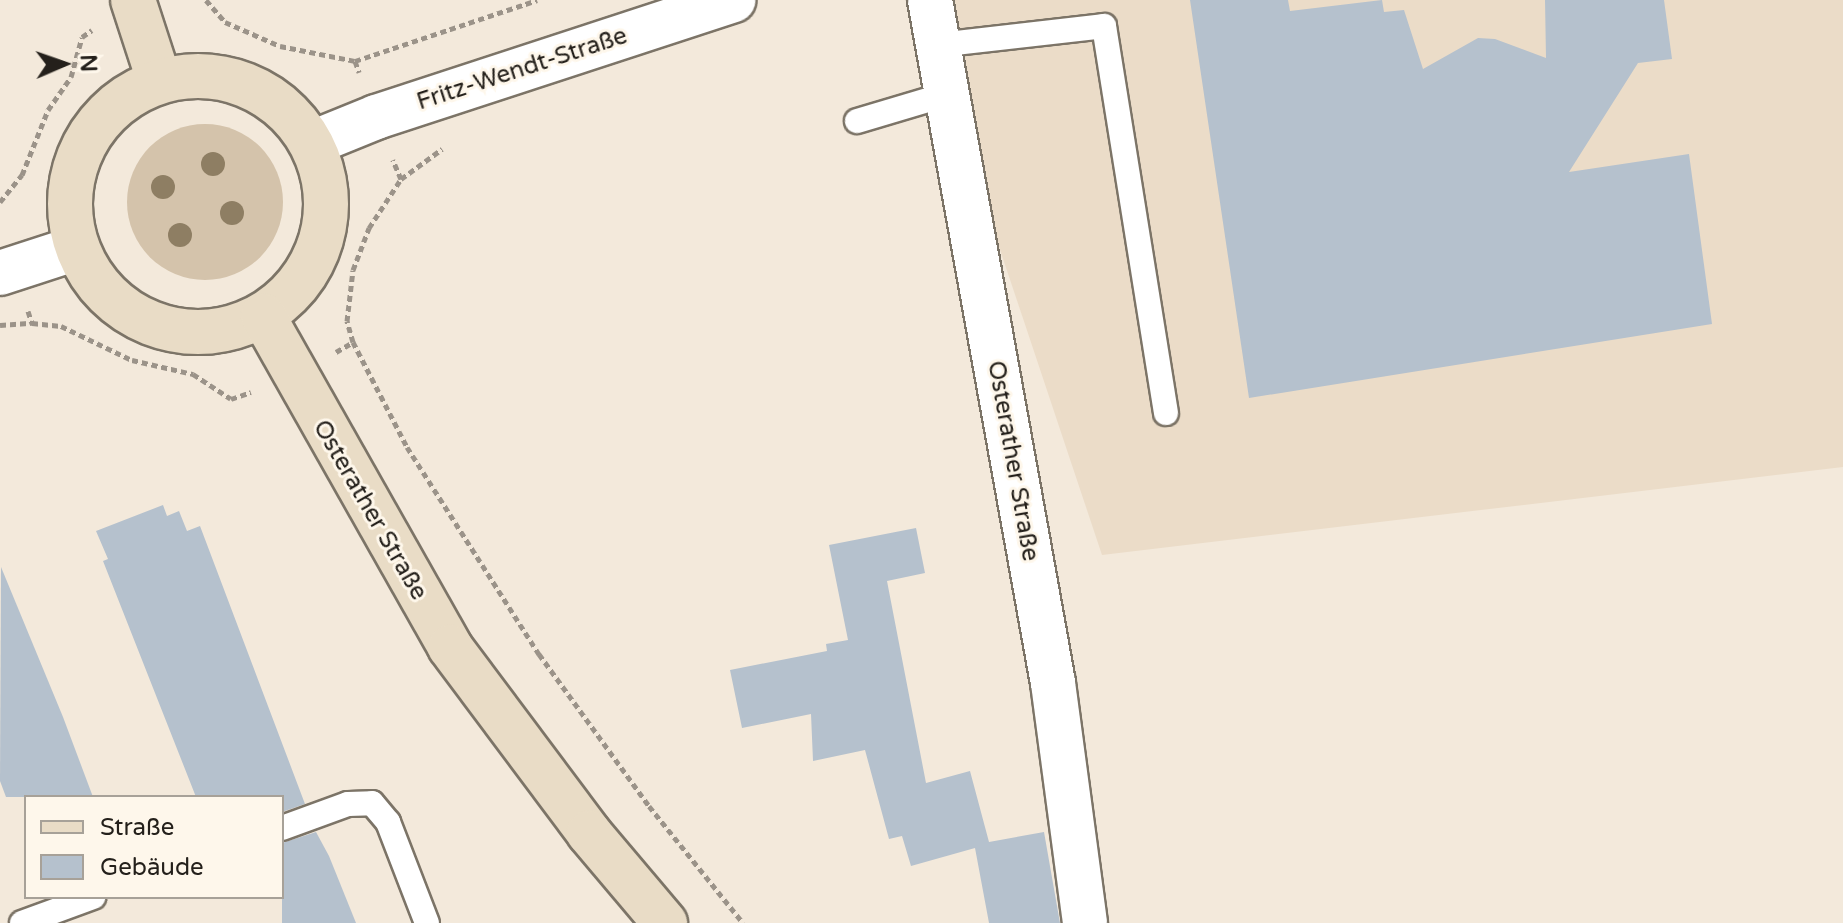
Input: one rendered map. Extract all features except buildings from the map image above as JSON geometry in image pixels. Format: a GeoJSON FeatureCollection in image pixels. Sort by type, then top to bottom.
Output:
{"type":"FeatureCollection","features":[{"type":"Feature","properties":{"kind":"main road"},"geometry":{"type":"LineString","coordinates":[[135,6],[159,80]]}},
{"type":"Feature","properties":{"kind":"main road"},"geometry":{"type":"LineString","coordinates":[[204,74],[247,84],[285,107],[312,143],[325,181],[323,233],[316,258],[294,291],[263,316],[222,331],[177,331],[141,319],[101,289],[77,248],[69,207],[75,166],[93,129],[122,100],[159,80],[204,74]]}},
{"type":"Feature","properties":{"kind":"main road","name":"Osterather Straße"},"geometry":{"type":"LineString","coordinates":[[263,316],[450,647],[589,833],[665,923]]}},
{"type":"Feature","properties":{"kind":"street","name":"Fritz-Wendt-Straße"},"geometry":{"type":"LineString","coordinates":[[312,143],[376,117],[733,0]]}},
{"type":"Feature","properties":{"kind":"street","name":"Osterather Straße"},"geometry":{"type":"LineString","coordinates":[[930,0],[1053,683],[1085,923]]}},
{"type":"Feature","properties":{"kind":"street"},"geometry":{"type":"LineString","coordinates":[[0,273],[77,248]]}},
{"type":"Feature","properties":{"kind":"lane"},"geometry":{"type":"LineString","coordinates":[[938,45],[1104,26],[1166,413]]}},
{"type":"Feature","properties":{"kind":"lane"},"geometry":{"type":"LineString","coordinates":[[857,121],[948,94]]}},
{"type":"Feature","properties":{"kind":"lane"},"geometry":{"type":"LineString","coordinates":[[284,827],[348,804],[372,803],[388,822],[427,923]]}},
{"type":"Feature","properties":{"kind":"lane"},"geometry":{"type":"LineString","coordinates":[[22,923],[88,899]]}},
{"type":"Feature","properties":{"kind":"path"},"geometry":{"type":"LineString","coordinates":[[206,0],[225,22],[280,46],[355,61],[537,0]]}},
{"type":"Feature","properties":{"kind":"path"},"geometry":{"type":"LineString","coordinates":[[0,202],[22,175],[48,110],[71,77],[82,37],[135,6]]}},
{"type":"Feature","properties":{"kind":"path"},"geometry":{"type":"LineString","coordinates":[[0,325],[32,323]]}},
{"type":"Feature","properties":{"kind":"path"},"geometry":{"type":"LineString","coordinates":[[353,342],[415,460],[539,654],[649,806],[743,923]]}},
{"type":"Feature","properties":{"kind":"shaded area"},"geometry":{"type":"Polygon","coordinates":[[[930,0],[1843,0],[1843,467],[1102,555],[948,94],[930,0]]]}},
{"type":"Feature","properties":{"kind":"shaded area"},"geometry":{"type":"Polygon","coordinates":[[[205,124],[235,130],[260,147],[277,172],[283,202],[277,232],[260,257],[235,274],[205,280],[175,274],[150,257],[133,232],[127,202],[133,172],[150,147],[175,130],[205,124]]]}}]}
